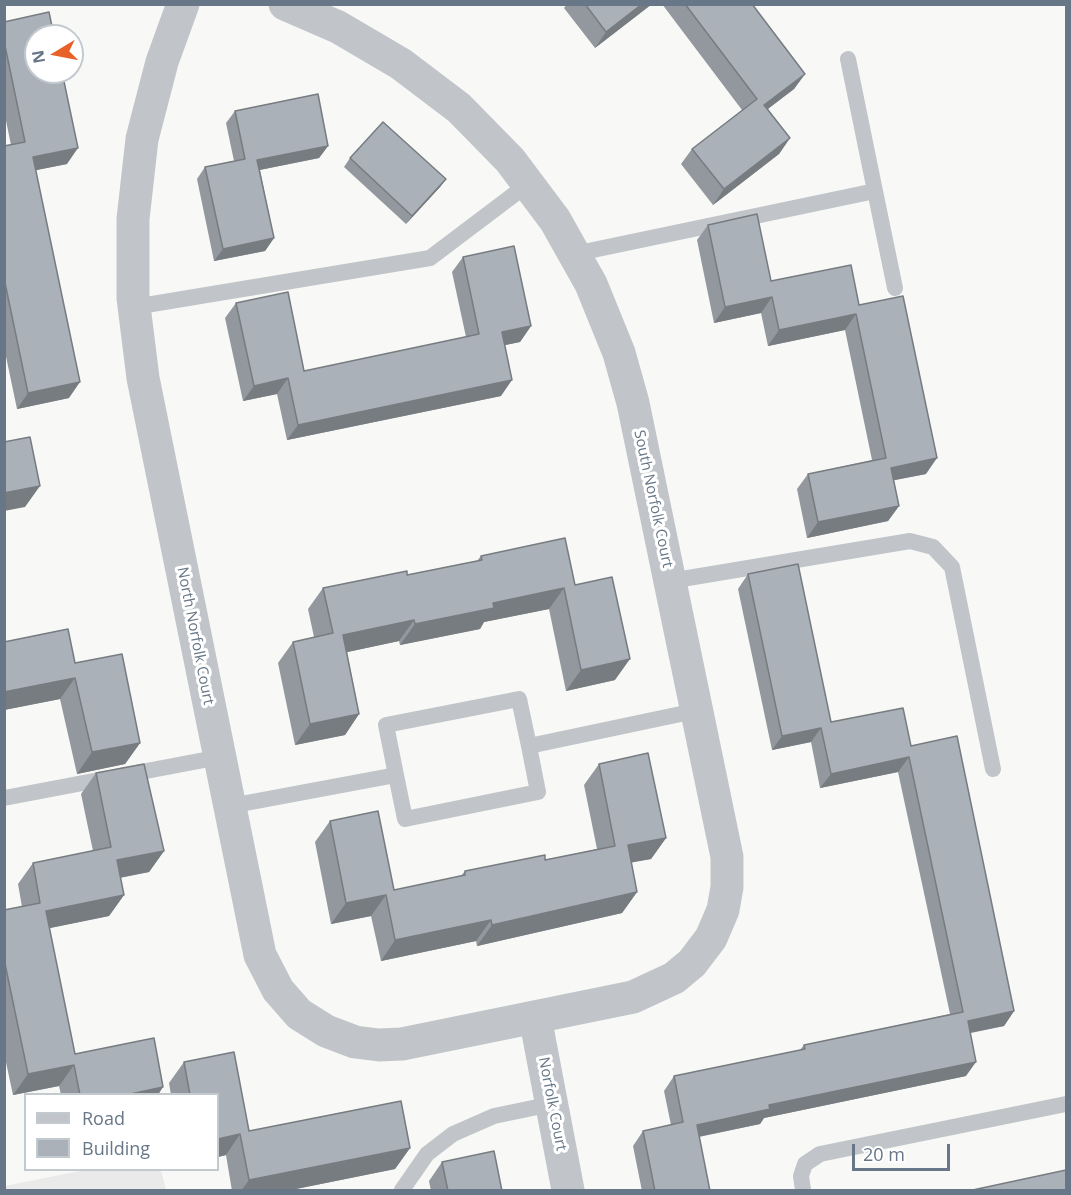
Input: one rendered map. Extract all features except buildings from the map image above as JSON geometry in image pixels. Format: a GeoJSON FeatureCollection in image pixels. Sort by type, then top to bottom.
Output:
{"type":"FeatureCollection","features":[{"type":"Feature","properties":{"kind":"street","name":"North Norfolk Court"},"geometry":{"type":"LineString","coordinates":[[183,4],[162,62],[142,139],[133,219],[134,307],[143,378],[260,955],[278,990],[299,1014],[326,1031],[355,1042],[379,1045],[402,1044],[535,1017]]}},
{"type":"Feature","properties":{"kind":"street","name":"South Norfolk Court"},"geometry":{"type":"LineString","coordinates":[[285,4],[338,27],[401,64],[459,108],[510,160],[555,219],[591,284],[619,353],[633,403],[727,857],[727,887],[723,910],[711,938],[692,963],[674,978],[633,997],[535,1017]]}},
{"type":"Feature","properties":{"kind":"street","name":"Norfolk Court"},"geometry":{"type":"LineString","coordinates":[[535,1017],[568,1191]]}},
{"type":"Feature","properties":{"kind":"lane"},"geometry":{"type":"LineString","coordinates":[[848,59],[895,288]]}},
{"type":"Feature","properties":{"kind":"lane"},"geometry":{"type":"LineString","coordinates":[[134,307],[430,258],[528,184]]}},
{"type":"Feature","properties":{"kind":"lane"},"geometry":{"type":"LineString","coordinates":[[574,254],[875,191]]}},
{"type":"Feature","properties":{"kind":"lane"},"geometry":{"type":"LineString","coordinates":[[670,581],[910,541],[933,547],[952,567],[993,770]]}},
{"type":"Feature","properties":{"kind":"lane"},"geometry":{"type":"LineString","coordinates":[[519,699],[529,746],[538,792],[405,819],[386,725],[519,699]]}},
{"type":"Feature","properties":{"kind":"lane"},"geometry":{"type":"LineString","coordinates":[[529,746],[696,711]]}},
{"type":"Feature","properties":{"kind":"lane"},"geometry":{"type":"LineString","coordinates":[[4,798],[220,757]]}},
{"type":"Feature","properties":{"kind":"lane"},"geometry":{"type":"LineString","coordinates":[[230,806],[396,775]]}},
{"type":"Feature","properties":{"kind":"lane"},"geometry":{"type":"LineString","coordinates":[[402,1191],[427,1154],[453,1134],[494,1116],[552,1104]]}},
{"type":"Feature","properties":{"kind":"lane"},"geometry":{"type":"LineString","coordinates":[[803,1191],[801,1176],[805,1164],[820,1154],[1066,1104]]}},
{"type":"Feature","properties":{"kind":"shaded area"},"geometry":{"type":"Polygon","coordinates":[[[80,1171],[161,1171],[166,1190],[5,1190],[5,1186],[80,1171]]]}}]}
